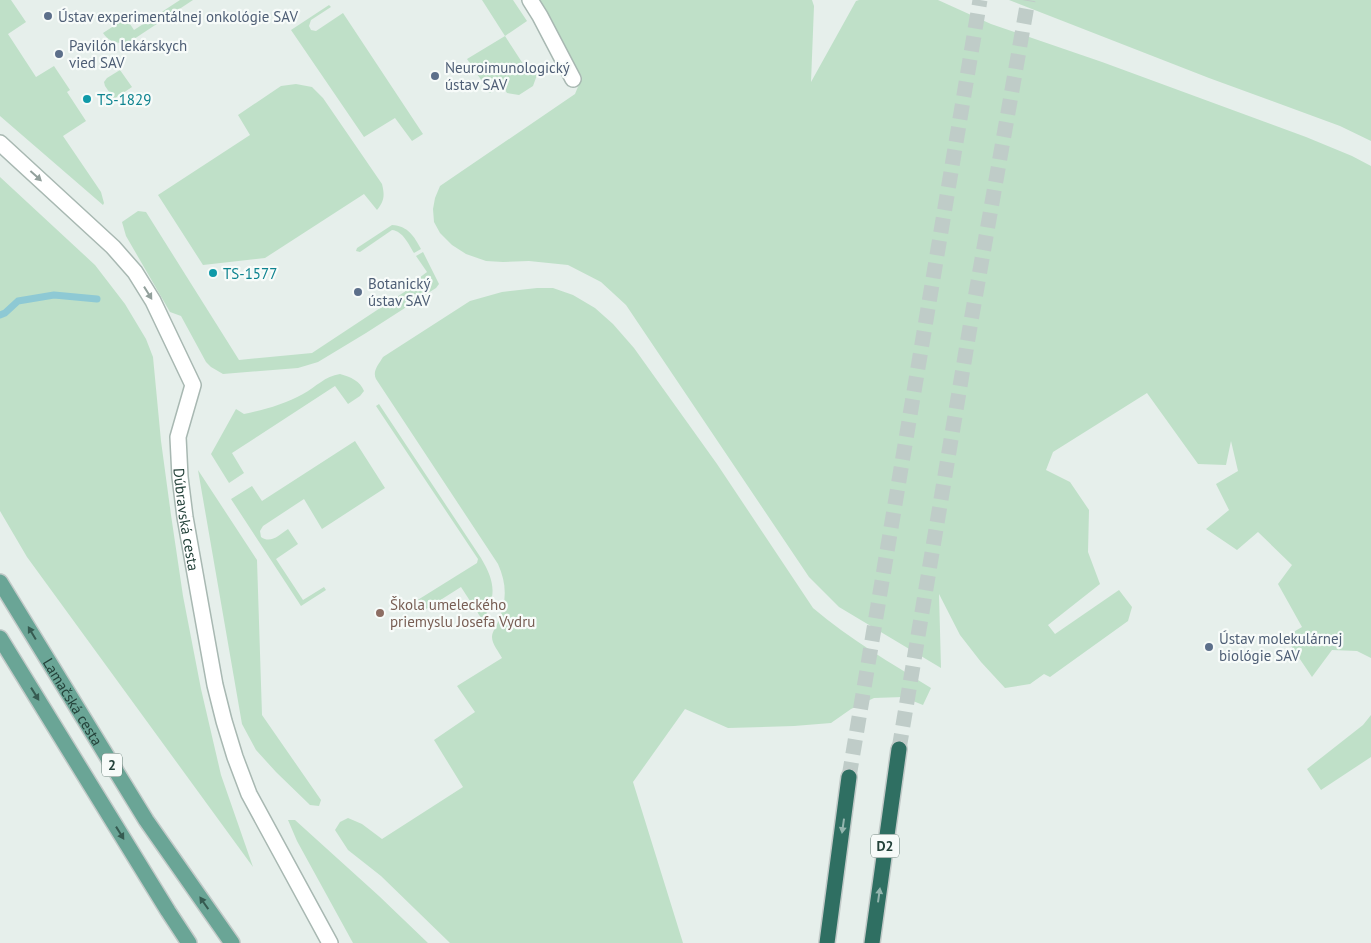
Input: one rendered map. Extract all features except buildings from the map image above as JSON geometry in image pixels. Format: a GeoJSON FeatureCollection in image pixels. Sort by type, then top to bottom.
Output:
{"type":"FeatureCollection","features":[{"type":"Feature","properties":{"kind":"highway","name":"D2"},"geometry":{"type":"LineString","coordinates":[[872,943],[899,749]]}},
{"type":"Feature","properties":{"kind":"highway"},"geometry":{"type":"LineString","coordinates":[[828,943],[849,778]]}},
{"type":"Feature","properties":{"kind":"main road","name":"Lamačská cesta"},"geometry":{"type":"LineString","coordinates":[[0,582],[146,820],[232,943]]}},
{"type":"Feature","properties":{"kind":"main road","name":"Lamačská cesta"},"geometry":{"type":"LineString","coordinates":[[0,638],[189,943]]}},
{"type":"Feature","properties":{"kind":"street"},"geometry":{"type":"LineString","coordinates":[[530,0],[572,78]]}},
{"type":"Feature","properties":{"kind":"street","name":"Dúbravská cesta"},"geometry":{"type":"LineString","coordinates":[[0,143],[113,247],[135,272],[153,301],[193,384],[178,437],[180,476],[185,517],[215,685],[224,721],[249,794],[330,943]]}},
{"type":"Feature","properties":{"kind":"green space"},"geometry":{"type":"Polygon","coordinates":[[[0,0],[11,0],[26,22],[8,34],[36,77],[54,66],[70,90],[67,92],[86,121],[63,136],[101,192],[103,205],[0,116],[0,0]]]}},
{"type":"Feature","properties":{"kind":"green space"},"geometry":{"type":"Polygon","coordinates":[[[180,0],[193,0],[131,41],[115,42],[103,33],[126,18],[134,30],[180,0]]]}},
{"type":"Feature","properties":{"kind":"green space"},"geometry":{"type":"Polygon","coordinates":[[[482,0],[513,0],[527,21],[505,36],[482,0]]]}},
{"type":"Feature","properties":{"kind":"green space"},"geometry":{"type":"Polygon","coordinates":[[[535,0],[812,0],[814,6],[811,82],[856,1],[938,0],[991,24],[1102,62],[1306,137],[1371,166],[1371,658],[1357,651],[1332,650],[1312,677],[1285,637],[1302,627],[1278,584],[1292,565],[1258,532],[1237,550],[1206,529],[1229,510],[1216,484],[1238,471],[1231,441],[1226,465],[1198,464],[1147,393],[1053,452],[1046,470],[1070,482],[1089,510],[1088,552],[1100,584],[1048,625],[1055,634],[1119,590],[1132,607],[1128,621],[1050,677],[1044,674],[1030,684],[1005,688],[960,635],[939,594],[941,668],[839,607],[809,577],[626,305],[601,282],[568,265],[529,261],[486,261],[466,254],[452,245],[440,233],[434,222],[433,209],[440,186],[575,94],[582,77],[535,0]]]}},
{"type":"Feature","properties":{"kind":"green space"},"geometry":{"type":"Polygon","coordinates":[[[1009,0],[1371,0],[1371,141],[1340,126],[1209,78],[1009,0]]]}},
{"type":"Feature","properties":{"kind":"green space"},"geometry":{"type":"Polygon","coordinates":[[[329,5],[331,7],[311,20],[309,26],[311,30],[316,31],[343,13],[423,134],[412,141],[395,118],[364,137],[291,30],[329,5]]]}},
{"type":"Feature","properties":{"kind":"green space"},"geometry":{"type":"Polygon","coordinates":[[[505,36],[527,70],[534,66],[537,75],[533,86],[519,95],[507,93],[502,85],[490,93],[467,59],[505,36]]]}},
{"type":"Feature","properties":{"kind":"green space"},"geometry":{"type":"Polygon","coordinates":[[[120,70],[132,87],[114,99],[104,82],[120,70]]]}},
{"type":"Feature","properties":{"kind":"green space"},"geometry":{"type":"Polygon","coordinates":[[[296,84],[312,87],[323,98],[382,184],[384,195],[381,204],[377,210],[364,194],[265,258],[203,265],[158,195],[250,135],[238,115],[281,86],[296,84]]]}},
{"type":"Feature","properties":{"kind":"green space"},"geometry":{"type":"Polygon","coordinates":[[[0,177],[95,265],[125,304],[146,339],[153,357],[161,441],[171,515],[183,596],[201,689],[221,775],[253,867],[27,557],[0,511],[0,177]]]}},
{"type":"Feature","properties":{"kind":"green space"},"geometry":{"type":"Polygon","coordinates":[[[138,211],[146,212],[239,360],[312,353],[421,281],[419,278],[427,272],[416,256],[423,252],[439,284],[436,288],[318,362],[298,368],[223,374],[206,362],[181,316],[170,312],[126,236],[122,222],[138,211]]]}},
{"type":"Feature","properties":{"kind":"green space"},"geometry":{"type":"Polygon","coordinates":[[[392,225],[402,227],[410,233],[421,249],[414,253],[408,242],[399,233],[392,230],[360,252],[356,251],[357,248],[392,225]]]}},
{"type":"Feature","properties":{"kind":"green space"},"geometry":{"type":"Polygon","coordinates":[[[553,288],[573,295],[595,308],[613,324],[634,348],[717,464],[813,608],[856,640],[931,688],[923,705],[903,697],[874,698],[851,709],[831,723],[728,728],[685,709],[633,782],[683,943],[450,943],[381,876],[348,850],[335,830],[340,822],[348,818],[362,824],[382,839],[463,787],[434,740],[475,712],[457,686],[502,658],[492,640],[493,631],[501,615],[505,593],[498,564],[376,379],[375,370],[383,357],[470,301],[502,292],[553,288]]]}},
{"type":"Feature","properties":{"kind":"green space"},"geometry":{"type":"Polygon","coordinates":[[[340,374],[358,382],[364,391],[360,396],[348,404],[335,386],[232,453],[244,473],[229,483],[211,454],[236,409],[244,414],[289,401],[330,377],[340,374]]]}},
{"type":"Feature","properties":{"kind":"green space"},"geometry":{"type":"Polygon","coordinates":[[[379,404],[486,567],[493,589],[491,604],[483,621],[461,587],[423,611],[416,601],[477,563],[478,559],[376,406],[379,404]]]}},
{"type":"Feature","properties":{"kind":"green space"},"geometry":{"type":"Polygon","coordinates":[[[355,441],[385,488],[322,529],[304,499],[263,526],[260,531],[261,537],[268,540],[275,538],[288,529],[298,544],[276,559],[303,600],[324,587],[326,590],[301,606],[231,499],[252,486],[262,501],[355,441]]]}},
{"type":"Feature","properties":{"kind":"green space"},"geometry":{"type":"Polygon","coordinates":[[[198,470],[257,560],[262,715],[321,800],[319,806],[310,805],[276,772],[256,750],[242,724],[198,470]]]}},
{"type":"Feature","properties":{"kind":"green space"},"geometry":{"type":"Polygon","coordinates":[[[1371,715],[1371,757],[1321,790],[1307,769],[1363,725],[1371,715]]]}},
{"type":"Feature","properties":{"kind":"green space"},"geometry":{"type":"Polygon","coordinates":[[[288,820],[295,820],[428,943],[353,943],[297,841],[288,820]]]}},
{"type":"Feature","properties":{"kind":"waterway"},"geometry":{"type":"LineString","coordinates":[[0,315],[18,301],[54,295],[97,299]]}},
{"type":"Feature","properties":{"kind":"tunnel"},"geometry":{"type":"LineString","coordinates":[[849,777],[980,0]]}},
{"type":"Feature","properties":{"kind":"tunnel"},"geometry":{"type":"LineString","coordinates":[[899,749],[971,321],[1028,0]]}},
{"type":"Feature","properties":{"kind":"place","name":"Ústav experimentálnej onkológie SAV"},"geometry":{"type":"Point","coordinates":[48,16]}},
{"type":"Feature","properties":{"kind":"place","name":"Pavilón lekárskych vied SAV"},"geometry":{"type":"Point","coordinates":[59,54]}},
{"type":"Feature","properties":{"kind":"place","name":"Neuroimunologický ústav SAV"},"geometry":{"type":"Point","coordinates":[435,76]}},
{"type":"Feature","properties":{"kind":"place","name":"TS-1829"},"geometry":{"type":"Point","coordinates":[87,99]}},
{"type":"Feature","properties":{"kind":"place","name":"TS-1577"},"geometry":{"type":"Point","coordinates":[213,273]}},
{"type":"Feature","properties":{"kind":"place","name":"Botanický ústav SAV"},"geometry":{"type":"Point","coordinates":[358,292]}},
{"type":"Feature","properties":{"kind":"place","name":"Škola umeleckého priemyslu Josefa Vydru"},"geometry":{"type":"Point","coordinates":[380,613]}},
{"type":"Feature","properties":{"kind":"place","name":"Ústav molekulárnej biológie SAV"},"geometry":{"type":"Point","coordinates":[1209,647]}}]}
